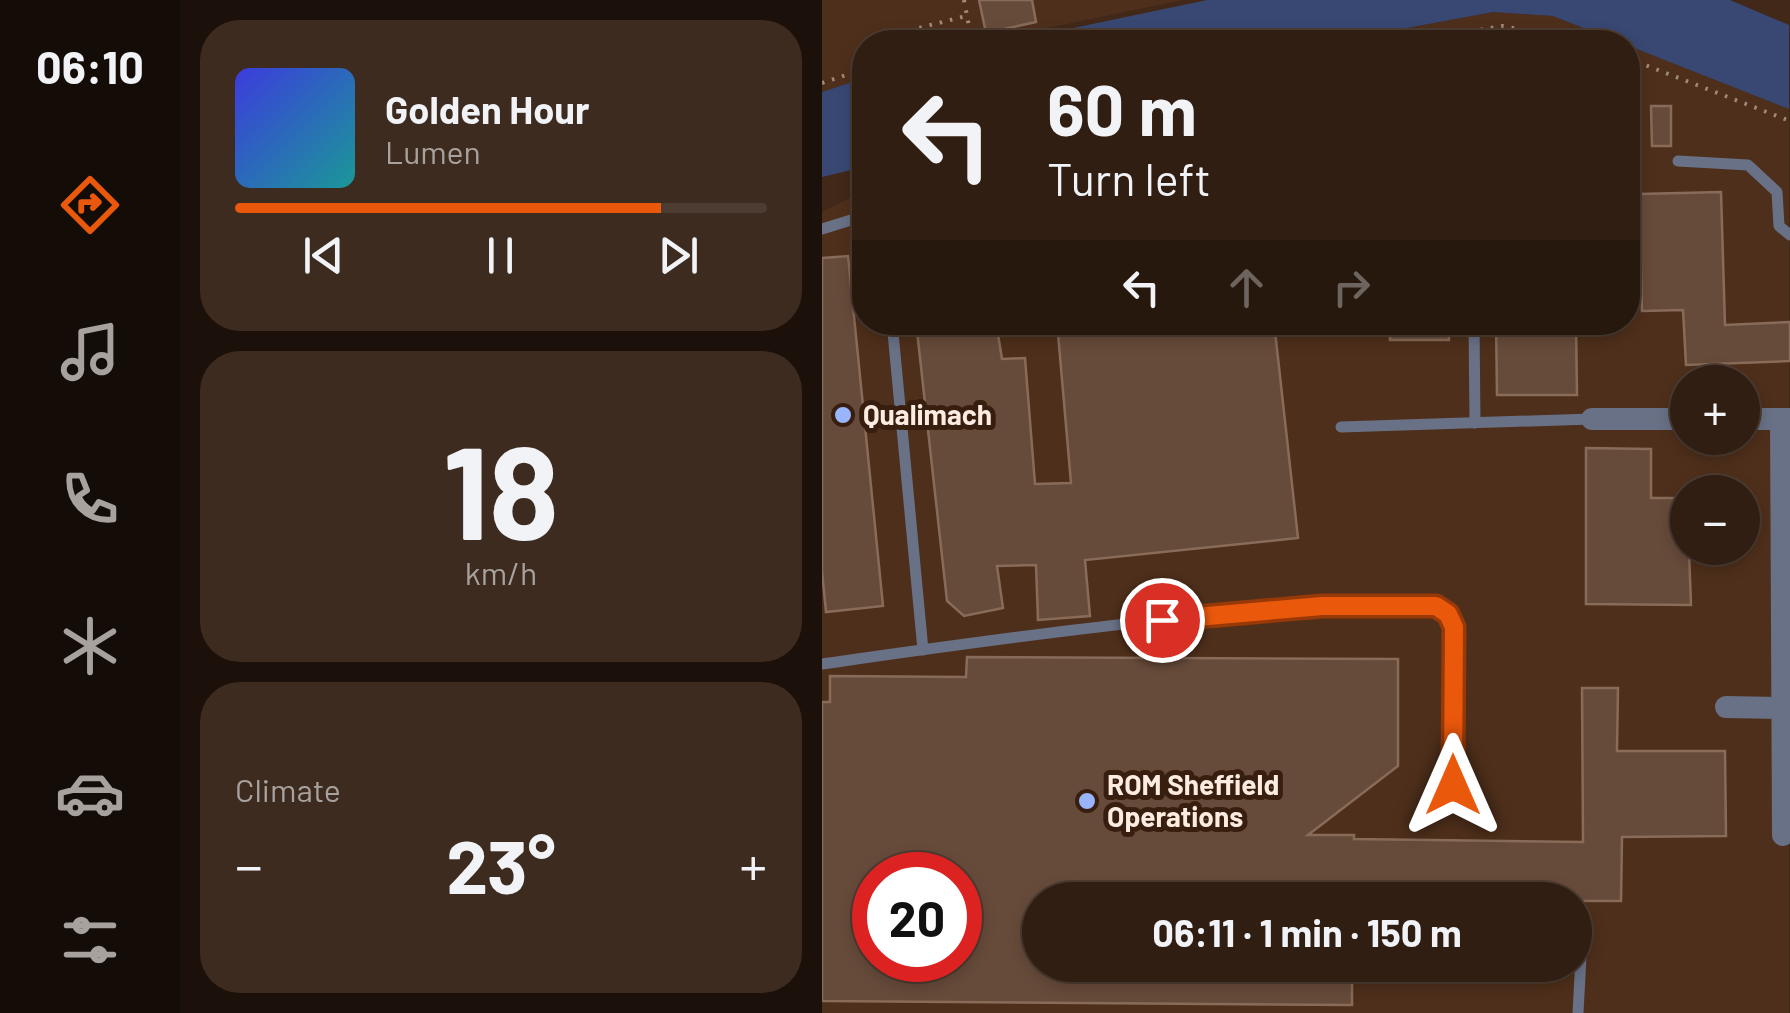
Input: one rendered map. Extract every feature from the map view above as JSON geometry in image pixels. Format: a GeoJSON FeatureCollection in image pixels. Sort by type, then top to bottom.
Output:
{"type":"FeatureCollection","features":[{"type":"Feature","properties":{"kind":"street"},"geometry":{"type":"LineString","coordinates":[[1592,419],[1670,419]]}},
{"type":"Feature","properties":{"kind":"street"},"geometry":{"type":"LineString","coordinates":[[1782,835],[1785,419]]}},
{"type":"Feature","properties":{"kind":"street"},"geometry":{"type":"LineString","coordinates":[[1726,707],[1781,708]]}},
{"type":"Feature","properties":{"kind":"lane"},"geometry":{"type":"LineString","coordinates":[[1678,161],[1748,165],[1777,192],[1779,226],[1790,236]]}},
{"type":"Feature","properties":{"kind":"lane"},"geometry":{"type":"LineString","coordinates":[[822,229],[852,220]]}},
{"type":"Feature","properties":{"kind":"lane"},"geometry":{"type":"LineString","coordinates":[[893,335],[923,650]]}},
{"type":"Feature","properties":{"kind":"lane"},"geometry":{"type":"LineString","coordinates":[[1474,335],[1475,423]]}},
{"type":"Feature","properties":{"kind":"lane"},"geometry":{"type":"LineString","coordinates":[[1342,427],[1592,419]]}},
{"type":"Feature","properties":{"kind":"lane"},"geometry":{"type":"LineString","coordinates":[[822,664],[1064,629],[1228,613],[1322,606],[1436,606],[1448,614],[1454,627],[1453,785]]}},
{"type":"Feature","properties":{"kind":"lane"},"geometry":{"type":"LineString","coordinates":[[1578,1013],[1580,982]]}},
{"type":"Feature","properties":{"kind":"path"},"geometry":{"type":"LineString","coordinates":[[964,0],[969,30]]}},
{"type":"Feature","properties":{"kind":"path"},"geometry":{"type":"LineString","coordinates":[[911,30],[966,16]]}},
{"type":"Feature","properties":{"kind":"path"},"geometry":{"type":"LineString","coordinates":[[1478,30],[1502,26],[1523,30]]}},
{"type":"Feature","properties":{"kind":"path"},"geometry":{"type":"LineString","coordinates":[[1640,63],[1790,121]]}},
{"type":"Feature","properties":{"kind":"path"},"geometry":{"type":"LineString","coordinates":[[822,83],[852,73]]}},
{"type":"Feature","properties":{"kind":"shaded area"},"geometry":{"type":"Polygon","coordinates":[[[822,0],[1183,0],[1037,30],[852,30],[852,82],[822,92],[822,0]]]}},
{"type":"Feature","properties":{"kind":"shaded area"},"geometry":{"type":"Polygon","coordinates":[[[1493,12],[1553,16],[1590,30],[1396,30],[1493,12]]]}},
{"type":"Feature","properties":{"kind":"shaded area"},"geometry":{"type":"Polygon","coordinates":[[[1640,50],[1789,109],[1789,1013],[822,1013],[822,212],[852,197],[852,335],[1640,335],[1640,50]]]}},
{"type":"Feature","properties":{"kind":"water"},"geometry":{"type":"Polygon","coordinates":[[[1207,0],[1730,0],[1789,25],[1789,109],[1640,50],[1640,30],[1589,30],[1553,16],[1493,12],[1396,30],[1063,30],[1207,0]]]}},
{"type":"Feature","properties":{"kind":"water"},"geometry":{"type":"Polygon","coordinates":[[[852,82],[852,170],[822,177],[822,92],[852,82]]]}},
{"type":"Feature","properties":{"kind":"building"},"geometry":{"type":"Polygon","coordinates":[[[979,0],[1032,0],[1036,22],[985,30],[979,0]]]}},
{"type":"Feature","properties":{"kind":"building"},"geometry":{"type":"Polygon","coordinates":[[[1651,106],[1671,106],[1671,146],[1652,146],[1651,106]]]}},
{"type":"Feature","properties":{"kind":"building"},"geometry":{"type":"Polygon","coordinates":[[[1721,192],[1725,325],[1790,322],[1790,361],[1686,365],[1683,310],[1642,311],[1640,194],[1721,192]]]}},
{"type":"Feature","properties":{"kind":"building","name":"Qualimach"},"geometry":{"type":"Polygon","coordinates":[[[848,256],[852,335],[856,335],[883,606],[826,612],[822,571],[822,258],[848,256]]]}},
{"type":"Feature","properties":{"kind":"building"},"geometry":{"type":"Polygon","coordinates":[[[917,335],[998,335],[1002,359],[1025,358],[1035,484],[1071,483],[1058,335],[1275,335],[1298,538],[1085,560],[1090,616],[1038,620],[1036,565],[997,566],[1003,608],[964,616],[947,601],[917,335]]]}},
{"type":"Feature","properties":{"kind":"building"},"geometry":{"type":"Polygon","coordinates":[[[1390,335],[1449,335],[1449,340],[1390,340],[1390,335]]]}},
{"type":"Feature","properties":{"kind":"building"},"geometry":{"type":"Polygon","coordinates":[[[1496,335],[1576,335],[1577,395],[1497,395],[1496,335]]]}},
{"type":"Feature","properties":{"kind":"building"},"geometry":{"type":"Polygon","coordinates":[[[1586,448],[1651,449],[1651,498],[1670,498],[1670,565],[1690,565],[1691,605],[1586,604],[1586,448]]]}},
{"type":"Feature","properties":{"kind":"building","name":"ROM Sheffield Operations"},"geometry":{"type":"Polygon","coordinates":[[[967,657],[1398,659],[1398,766],[1308,835],[1354,835],[1354,839],[1583,842],[1582,688],[1618,688],[1617,751],[1725,751],[1726,836],[1622,837],[1621,901],[1592,901],[1592,882],[1022,882],[1022,982],[1352,982],[1352,1005],[822,1001],[822,702],[830,702],[830,676],[966,677],[967,657]]]}},
{"type":"Feature","properties":{"kind":"place","name":"Qualimach"},"geometry":{"type":"Point","coordinates":[843,415]}},
{"type":"Feature","properties":{"kind":"place","name":"ROM Sheffield Operations"},"geometry":{"type":"Point","coordinates":[1087,801]}},
{"type":"Feature","properties":{"kind":"route"},"geometry":{"type":"LineString","coordinates":[[1162,620],[1322,606],[1436,606],[1448,614],[1454,627],[1453,785]]}}]}
